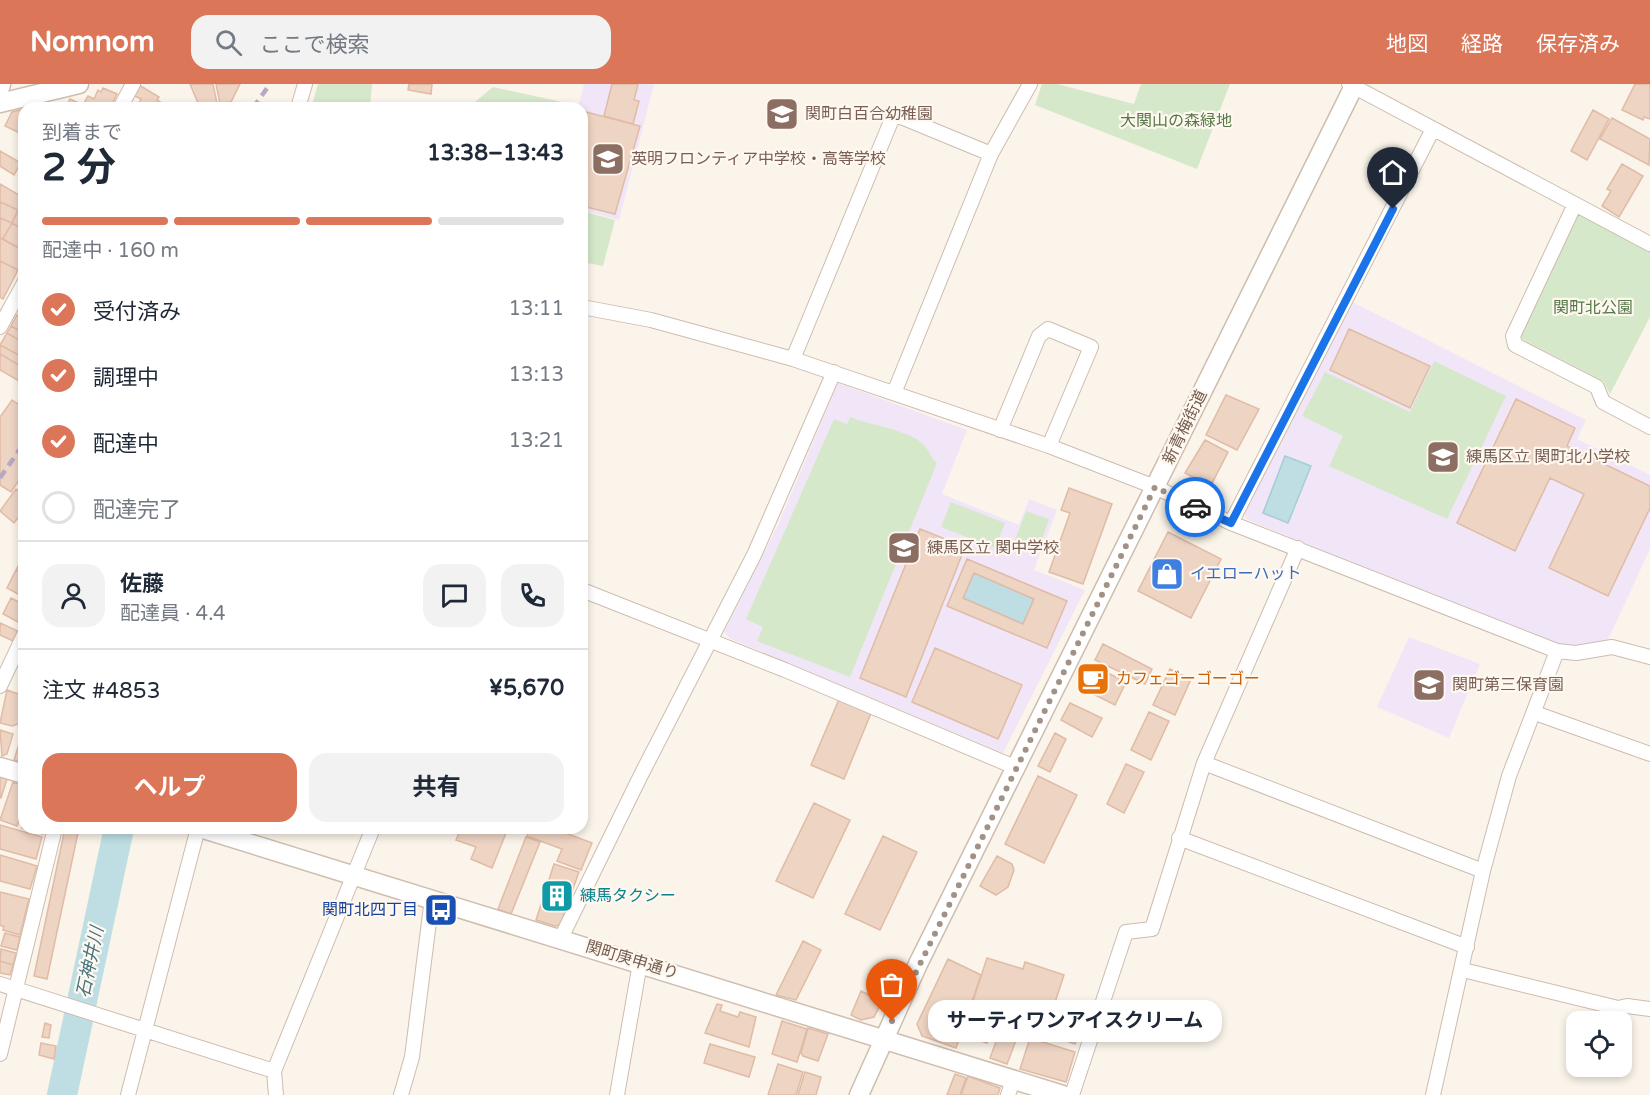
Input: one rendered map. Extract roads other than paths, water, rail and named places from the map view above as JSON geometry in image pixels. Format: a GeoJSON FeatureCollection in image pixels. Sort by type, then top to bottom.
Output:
{"type":"FeatureCollection","features":[{"type":"Feature","properties":{"kind":"main road"},"geometry":{"type":"LineString","coordinates":[[0,103],[79,84]]}},
{"type":"Feature","properties":{"kind":"main road","name":"新青梅街道"},"geometry":{"type":"LineString","coordinates":[[859,1095],[883,1040],[1353,85]]}},
{"type":"Feature","properties":{"kind":"main road"},"geometry":{"type":"LineString","coordinates":[[0,767],[18,772]]}},
{"type":"Feature","properties":{"kind":"main road","name":"関町庚申通り"},"geometry":{"type":"LineString","coordinates":[[219,834],[561,938],[883,1040],[1010,1087],[1063,1095]]}},
{"type":"Feature","properties":{"kind":"street"},"geometry":{"type":"LineString","coordinates":[[124,102],[134,84]]}},
{"type":"Feature","properties":{"kind":"street"},"geometry":{"type":"LineString","coordinates":[[300,102],[305,84]]}},
{"type":"Feature","properties":{"kind":"street"},"geometry":{"type":"LineString","coordinates":[[894,393],[991,154],[1030,84]]}},
{"type":"Feature","properties":{"kind":"street"},"geometry":{"type":"LineString","coordinates":[[1353,85],[1650,244]]}},
{"type":"Feature","properties":{"kind":"street"},"geometry":{"type":"LineString","coordinates":[[793,359],[894,114],[991,154]]}},
{"type":"Feature","properties":{"kind":"street"},"geometry":{"type":"LineString","coordinates":[[1231,523],[1433,129]]}},
{"type":"Feature","properties":{"kind":"street"},"geometry":{"type":"LineString","coordinates":[[1575,204],[1513,336],[1515,345],[1597,387],[1603,402],[1650,427]]}},
{"type":"Feature","properties":{"kind":"street"},"geometry":{"type":"LineString","coordinates":[[0,327],[18,294]]}},
{"type":"Feature","properties":{"kind":"street"},"geometry":{"type":"LineString","coordinates":[[588,310],[651,320],[793,359],[1049,446],[1155,487],[1231,523],[1557,651],[1576,653],[1612,647],[1650,657]]}},
{"type":"Feature","properties":{"kind":"street"},"geometry":{"type":"LineString","coordinates":[[1000,429],[1039,336],[1048,329],[1091,347],[1049,446]]}},
{"type":"Feature","properties":{"kind":"street"},"geometry":{"type":"LineString","coordinates":[[561,938],[709,640],[754,555],[834,372]]}},
{"type":"Feature","properties":{"kind":"street"},"geometry":{"type":"LineString","coordinates":[[1072,1095],[1126,932],[1152,929],[1204,763],[1298,548]]}},
{"type":"Feature","properties":{"kind":"street"},"geometry":{"type":"LineString","coordinates":[[588,592],[1017,768]]}},
{"type":"Feature","properties":{"kind":"street"},"geometry":{"type":"LineString","coordinates":[[0,686],[18,648]]}},
{"type":"Feature","properties":{"kind":"street"},"geometry":{"type":"LineString","coordinates":[[1433,1095],[1463,970],[1483,871],[1509,776],[1557,651]]}},
{"type":"Feature","properties":{"kind":"street"},"geometry":{"type":"LineString","coordinates":[[1535,713],[1650,754]]}},
{"type":"Feature","properties":{"kind":"street"},"geometry":{"type":"LineString","coordinates":[[1204,763],[1483,871]]}},
{"type":"Feature","properties":{"kind":"street"},"geometry":{"type":"LineString","coordinates":[[0,1054],[54,834]]}},
{"type":"Feature","properties":{"kind":"street"},"geometry":{"type":"LineString","coordinates":[[128,1095],[143,1030],[197,834]]}},
{"type":"Feature","properties":{"kind":"street"},"geometry":{"type":"LineString","coordinates":[[276,1095],[274,1071],[370,834]]}},
{"type":"Feature","properties":{"kind":"street"},"geometry":{"type":"LineString","coordinates":[[1179,838],[1467,947]]}},
{"type":"Feature","properties":{"kind":"street"},"geometry":{"type":"LineString","coordinates":[[401,1095],[412,1057],[432,898]]}},
{"type":"Feature","properties":{"kind":"street"},"geometry":{"type":"LineString","coordinates":[[617,1095],[640,963]]}},
{"type":"Feature","properties":{"kind":"street"},"geometry":{"type":"LineString","coordinates":[[1463,970],[1618,1008],[1627,1006],[1650,1009]]}},
{"type":"Feature","properties":{"kind":"street"},"geometry":{"type":"LineString","coordinates":[[0,984],[274,1071]]}},
{"type":"Feature","properties":{"kind":"water"},"geometry":{"type":"Polygon","coordinates":[[[1285,456],[1311,466],[1288,523],[1263,513],[1285,456]]]}},
{"type":"Feature","properties":{"kind":"water"},"geometry":{"type":"Polygon","coordinates":[[[974,573],[1034,599],[1023,624],[963,598],[974,573]]]}},
{"type":"Feature","properties":{"kind":"waterway","name":"石神井川"},"geometry":{"type":"LineString","coordinates":[[62,1095],[118,834]]}},
{"type":"Feature","properties":{"kind":"railway"},"geometry":{"type":"LineString","coordinates":[[257,102],[270,84]]}},
{"type":"Feature","properties":{"kind":"railway"},"geometry":{"type":"LineString","coordinates":[[0,478],[18,452]]}},
{"type":"Feature","properties":{"kind":"place","name":"関町白百合幼稚園"},"geometry":{"type":"Point","coordinates":[782,114]}},
{"type":"Feature","properties":{"kind":"place","name":"英明フロンティア中学校・高等学校"},"geometry":{"type":"Point","coordinates":[608,159]}},
{"type":"Feature","properties":{"kind":"place","name":"練馬区立 関町北小学校"},"geometry":{"type":"Point","coordinates":[1443,457]}},
{"type":"Feature","properties":{"kind":"place","name":"練馬区立 関中学校"},"geometry":{"type":"Point","coordinates":[904,548]}},
{"type":"Feature","properties":{"kind":"place","name":"イエローハット"},"geometry":{"type":"Point","coordinates":[1167,574]}},
{"type":"Feature","properties":{"kind":"place","name":"カフェゴーゴーゴー"},"geometry":{"type":"Point","coordinates":[1093,679]}},
{"type":"Feature","properties":{"kind":"place","name":"関町第三保育園"},"geometry":{"type":"Point","coordinates":[1429,685]}},
{"type":"Feature","properties":{"kind":"place","name":"練馬タクシー"},"geometry":{"type":"Point","coordinates":[557,896]}},
{"type":"Feature","properties":{"kind":"place","name":"関町北四丁目"},"geometry":{"type":"Point","coordinates":[441,910]}},
{"type":"Feature","properties":{"kind":"place","name":"サーティワンアイスクリーム"},"geometry":{"type":"Point","coordinates":[892,1021]}},
{"type":"Feature","properties":{"kind":"park label","name":"大関山の森緑地"},"geometry":{"type":"Point","coordinates":[1176,121]}},
{"type":"Feature","properties":{"kind":"park label","name":"関町北公園"},"geometry":{"type":"Point","coordinates":[1593,308]}}]}
